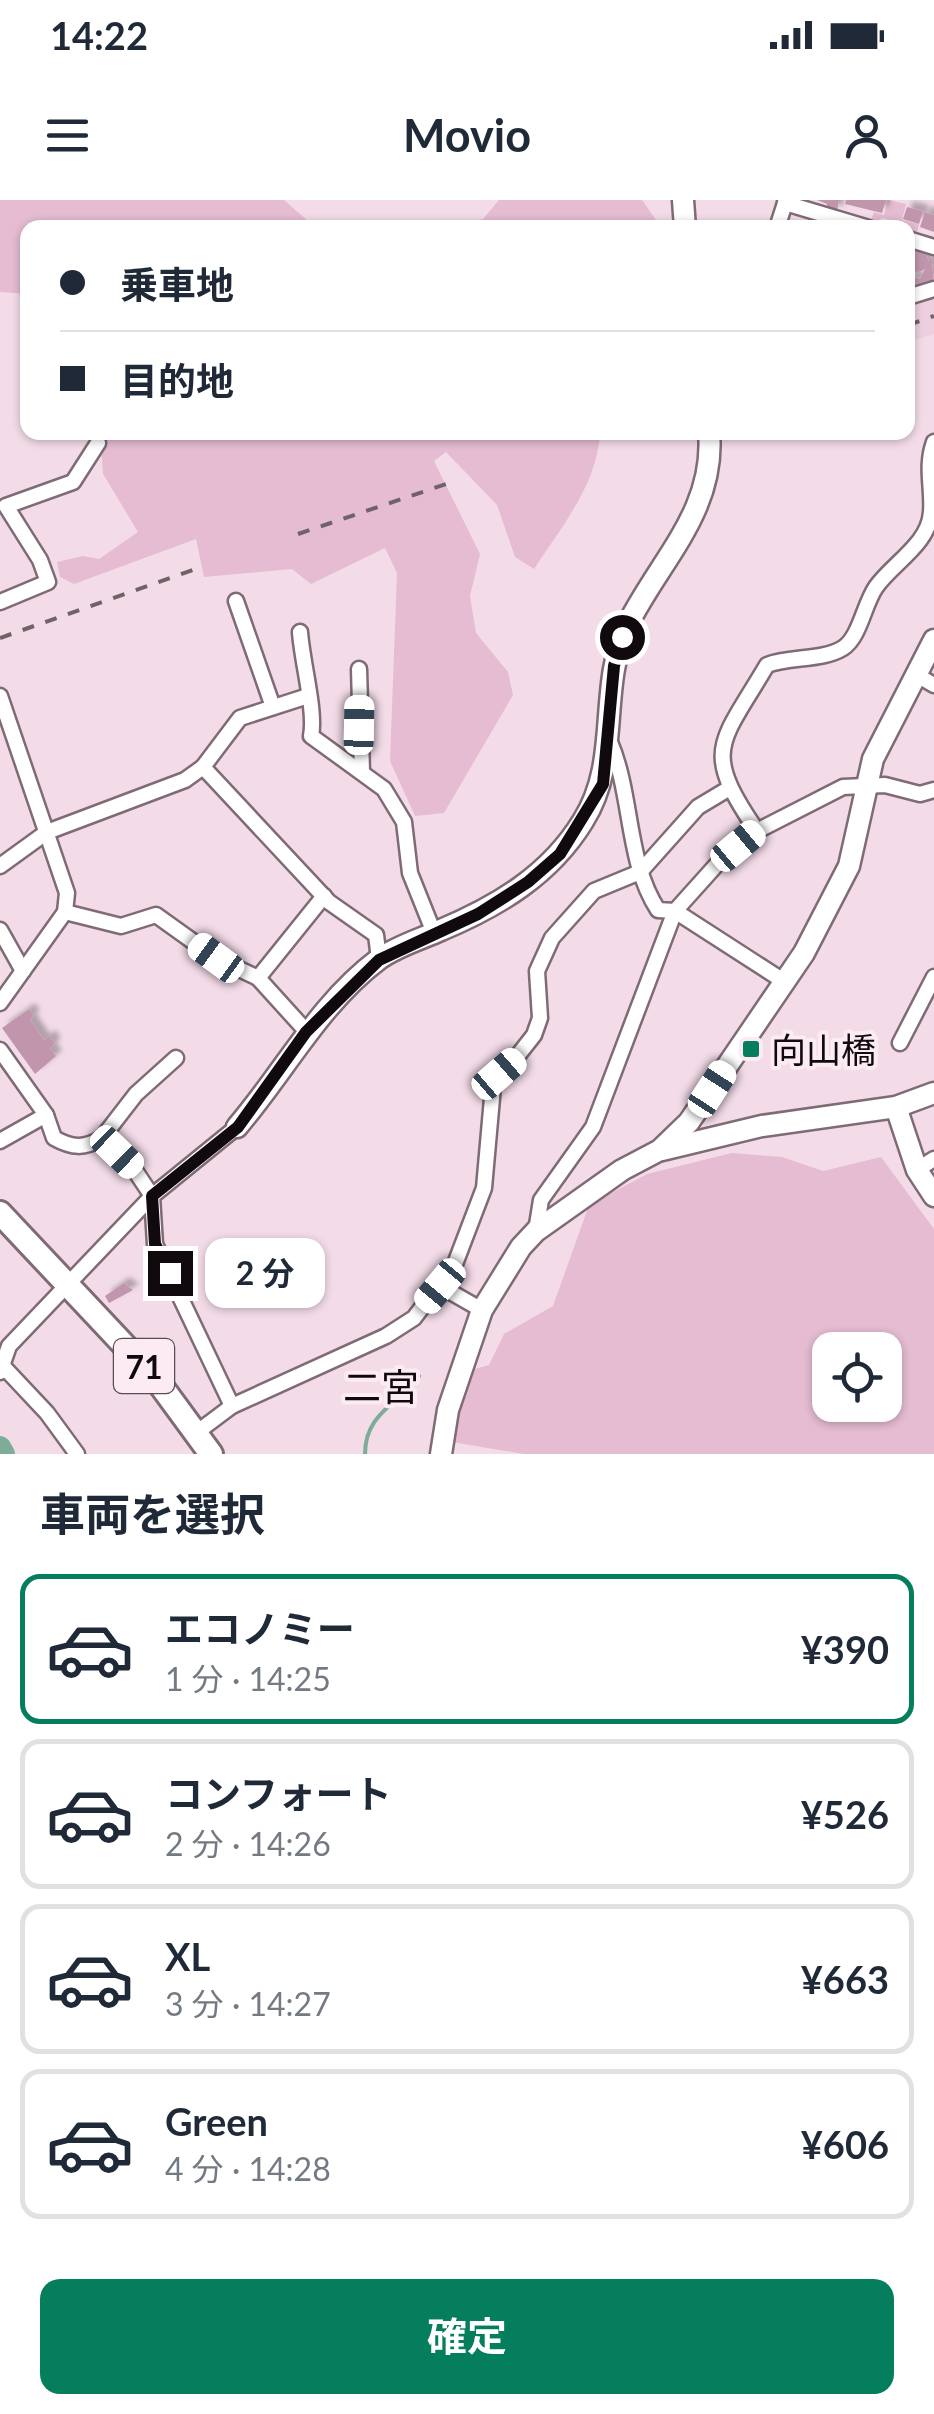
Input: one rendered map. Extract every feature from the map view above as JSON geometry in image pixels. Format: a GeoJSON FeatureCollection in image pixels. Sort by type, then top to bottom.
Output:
{"type":"FeatureCollection","features":[{"type":"Feature","properties":{"kind":"main road","name":"71"},"geometry":{"type":"LineString","coordinates":[[0,1213],[156,1379],[210,1454]]}},
{"type":"Feature","properties":{"kind":"street"},"geometry":{"type":"LineString","coordinates":[[785,201],[844,220]]}},
{"type":"Feature","properties":{"kind":"street"},"geometry":{"type":"LineString","coordinates":[[77,1454],[2,1367],[9,1346],[152,1196],[238,1127],[306,1032],[379,960],[504,899],[560,854],[603,784],[617,651],[630,620],[699,507],[708,472],[709,440]]}},
{"type":"Feature","properties":{"kind":"street"},"geometry":{"type":"LineString","coordinates":[[757,831],[728,789],[719,758],[767,665],[786,658],[835,652],[848,645],[876,587],[923,536],[931,513],[929,456],[934,442]]}},
{"type":"Feature","properties":{"kind":"street"},"geometry":{"type":"LineString","coordinates":[[0,602],[48,582],[40,560],[6,506],[73,482],[98,443]]}},
{"type":"Feature","properties":{"kind":"street"},"geometry":{"type":"LineString","coordinates":[[236,601],[273,707]]}},
{"type":"Feature","properties":{"kind":"street"},"geometry":{"type":"LineString","coordinates":[[300,632],[314,719],[311,736],[384,789],[404,822],[410,873],[434,933]]}},
{"type":"Feature","properties":{"kind":"street"},"geometry":{"type":"LineString","coordinates":[[660,1150],[689,1122],[785,982],[849,866],[884,732],[934,640]]}},
{"type":"Feature","properties":{"kind":"street"},"geometry":{"type":"LineString","coordinates":[[360,669],[362,772]]}},
{"type":"Feature","properties":{"kind":"street"},"geometry":{"type":"LineString","coordinates":[[914,674],[934,686]]}},
{"type":"Feature","properties":{"kind":"street"},"geometry":{"type":"LineString","coordinates":[[0,696],[67,894],[65,912],[0,1003]]}},
{"type":"Feature","properties":{"kind":"street"},"geometry":{"type":"LineString","coordinates":[[0,866],[47,832],[185,780],[203,768],[240,718],[308,696]]}},
{"type":"Feature","properties":{"kind":"street"},"geometry":{"type":"LineString","coordinates":[[0,744],[16,739]]}},
{"type":"Feature","properties":{"kind":"street"},"geometry":{"type":"LineString","coordinates":[[610,742],[633,824],[640,872],[658,910],[675,911],[785,982]]}},
{"type":"Feature","properties":{"kind":"street"},"geometry":{"type":"LineString","coordinates":[[203,768],[238,799],[257,827],[324,896],[376,935],[379,960]]}},
{"type":"Feature","properties":{"kind":"street"},"geometry":{"type":"LineString","coordinates":[[536,1230],[542,1200],[594,1127],[675,911],[719,862],[757,831],[843,788],[885,785],[920,794],[934,790]]}},
{"type":"Feature","properties":{"kind":"street"},"geometry":{"type":"LineString","coordinates":[[196,1433],[232,1406],[386,1336],[414,1318],[455,1264],[484,1188],[492,1087],[499,1074],[526,1050],[540,1018],[537,970],[542,954],[594,891],[640,872],[698,806],[728,789]]}},
{"type":"Feature","properties":{"kind":"street"},"geometry":{"type":"LineString","coordinates":[[258,978],[324,896]]}},
{"type":"Feature","properties":{"kind":"street"},"geometry":{"type":"LineString","coordinates":[[65,912],[121,926],[156,915],[216,958],[258,978],[306,1032]]}},
{"type":"Feature","properties":{"kind":"street"},"geometry":{"type":"LineString","coordinates":[[0,930],[23,971]]}},
{"type":"Feature","properties":{"kind":"street"},"geometry":{"type":"LineString","coordinates":[[900,1043],[934,978]]}},
{"type":"Feature","properties":{"kind":"street"},"geometry":{"type":"LineString","coordinates":[[0,1050],[46,1115],[54,1138],[70,1146],[89,1146],[102,1138],[136,1094],[176,1058]]}},
{"type":"Feature","properties":{"kind":"street"},"geometry":{"type":"LineString","coordinates":[[441,1454],[448,1410],[482,1310],[536,1230],[622,1170],[660,1150],[762,1126],[896,1107],[934,1092]]}},
{"type":"Feature","properties":{"kind":"street"},"geometry":{"type":"LineString","coordinates":[[896,1107],[926,1164],[934,1196]]}},
{"type":"Feature","properties":{"kind":"street"},"geometry":{"type":"LineString","coordinates":[[0,1141],[46,1115]]}},
{"type":"Feature","properties":{"kind":"street"},"geometry":{"type":"LineString","coordinates":[[102,1138],[132,1166],[152,1196],[155,1244],[232,1406]]}},
{"type":"Feature","properties":{"kind":"street"},"geometry":{"type":"LineString","coordinates":[[440,1286],[482,1310]]}},
{"type":"Feature","properties":{"kind":"shaded area"},"geometry":{"type":"Polygon","coordinates":[[[0,200],[284,200],[307,220],[20,220],[20,293],[0,292],[0,200]]]}},
{"type":"Feature","properties":{"kind":"shaded area"},"geometry":{"type":"Polygon","coordinates":[[[499,200],[642,200],[656,220],[478,220],[499,200]]]}},
{"type":"Feature","properties":{"kind":"shaded area"},"geometry":{"type":"Polygon","coordinates":[[[888,200],[906,204],[902,220],[871,220],[874,212],[884,215],[888,200]]]}},
{"type":"Feature","properties":{"kind":"shaded area"},"geometry":{"type":"Polygon","coordinates":[[[934,300],[934,334],[915,340],[915,304],[934,300]]]}},
{"type":"Feature","properties":{"kind":"shaded area"},"geometry":{"type":"Polygon","coordinates":[[[101,440],[599,440],[585,488],[534,569],[515,557],[497,505],[446,452],[434,461],[480,554],[470,596],[476,633],[508,672],[513,695],[444,813],[415,816],[390,761],[397,573],[385,548],[311,584],[292,569],[204,577],[196,539],[74,584],[60,577],[57,562],[83,556],[99,559],[138,532],[103,474],[101,440]]]}},
{"type":"Feature","properties":{"kind":"shaded area"},"geometry":{"type":"Polygon","coordinates":[[[732,1153],[782,1157],[823,1171],[881,1157],[934,1229],[934,1454],[524,1454],[452,1442],[471,1370],[489,1365],[504,1334],[553,1306],[589,1205],[647,1174],[732,1153]]]}},
{"type":"Feature","properties":{"kind":"building"},"geometry":{"type":"Polygon","coordinates":[[[817,200],[839,200],[837,212],[826,209],[827,204],[817,200]]]}},
{"type":"Feature","properties":{"kind":"building"},"geometry":{"type":"Polygon","coordinates":[[[846,200],[885,203],[882,213],[845,204],[846,200]]]}},
{"type":"Feature","properties":{"kind":"building"},"geometry":{"type":"Polygon","coordinates":[[[907,207],[923,211],[919,224],[903,219],[907,207]]]}},
{"type":"Feature","properties":{"kind":"building"},"geometry":{"type":"Polygon","coordinates":[[[925,212],[934,215],[934,232],[920,227],[925,212]]]}},
{"type":"Feature","properties":{"kind":"building"},"geometry":{"type":"Polygon","coordinates":[[[915,250],[927,257],[927,265],[915,272],[915,250]]]}},
{"type":"Feature","properties":{"kind":"building"},"geometry":{"type":"Polygon","coordinates":[[[931,255],[934,282],[915,286],[915,277],[920,279],[931,255]]]}},
{"type":"Feature","properties":{"kind":"building"},"geometry":{"type":"Polygon","coordinates":[[[29,1009],[34,1016],[30,1019],[44,1040],[50,1036],[55,1044],[50,1048],[56,1056],[35,1074],[2,1028],[29,1009]]]}},
{"type":"Feature","properties":{"kind":"building"},"geometry":{"type":"Polygon","coordinates":[[[124,1283],[133,1290],[109,1303],[105,1296],[124,1283]]]}},
{"type":"Feature","properties":{"kind":"waterway"},"geometry":{"type":"LineString","coordinates":[[365,1454],[366,1440],[376,1419],[419,1376]]}},
{"type":"Feature","properties":{"kind":"waterway"},"geometry":{"type":"LineString","coordinates":[[0,1447],[4,1454]]}},
{"type":"Feature","properties":{"kind":"railway"},"geometry":{"type":"LineString","coordinates":[[915,323],[934,316]]}},
{"type":"Feature","properties":{"kind":"railway"},"geometry":{"type":"LineString","coordinates":[[298,534],[455,481]]}},
{"type":"Feature","properties":{"kind":"railway"},"geometry":{"type":"LineString","coordinates":[[0,638],[201,567]]}},
{"type":"Feature","properties":{"kind":"place","name":"向山橋"},"geometry":{"type":"Point","coordinates":[751,1049]}},
{"type":"Feature","properties":{"kind":"district","name":"二宮"},"geometry":{"type":"Point","coordinates":[381,1386]}},
{"type":"Feature","properties":{"kind":"route"},"geometry":{"type":"LineString","coordinates":[[170,1273],[155,1244],[152,1196],[238,1127],[306,1032],[379,960],[504,899],[545,869],[580,826],[603,784],[610,742],[614,666],[622,637]]}}]}
